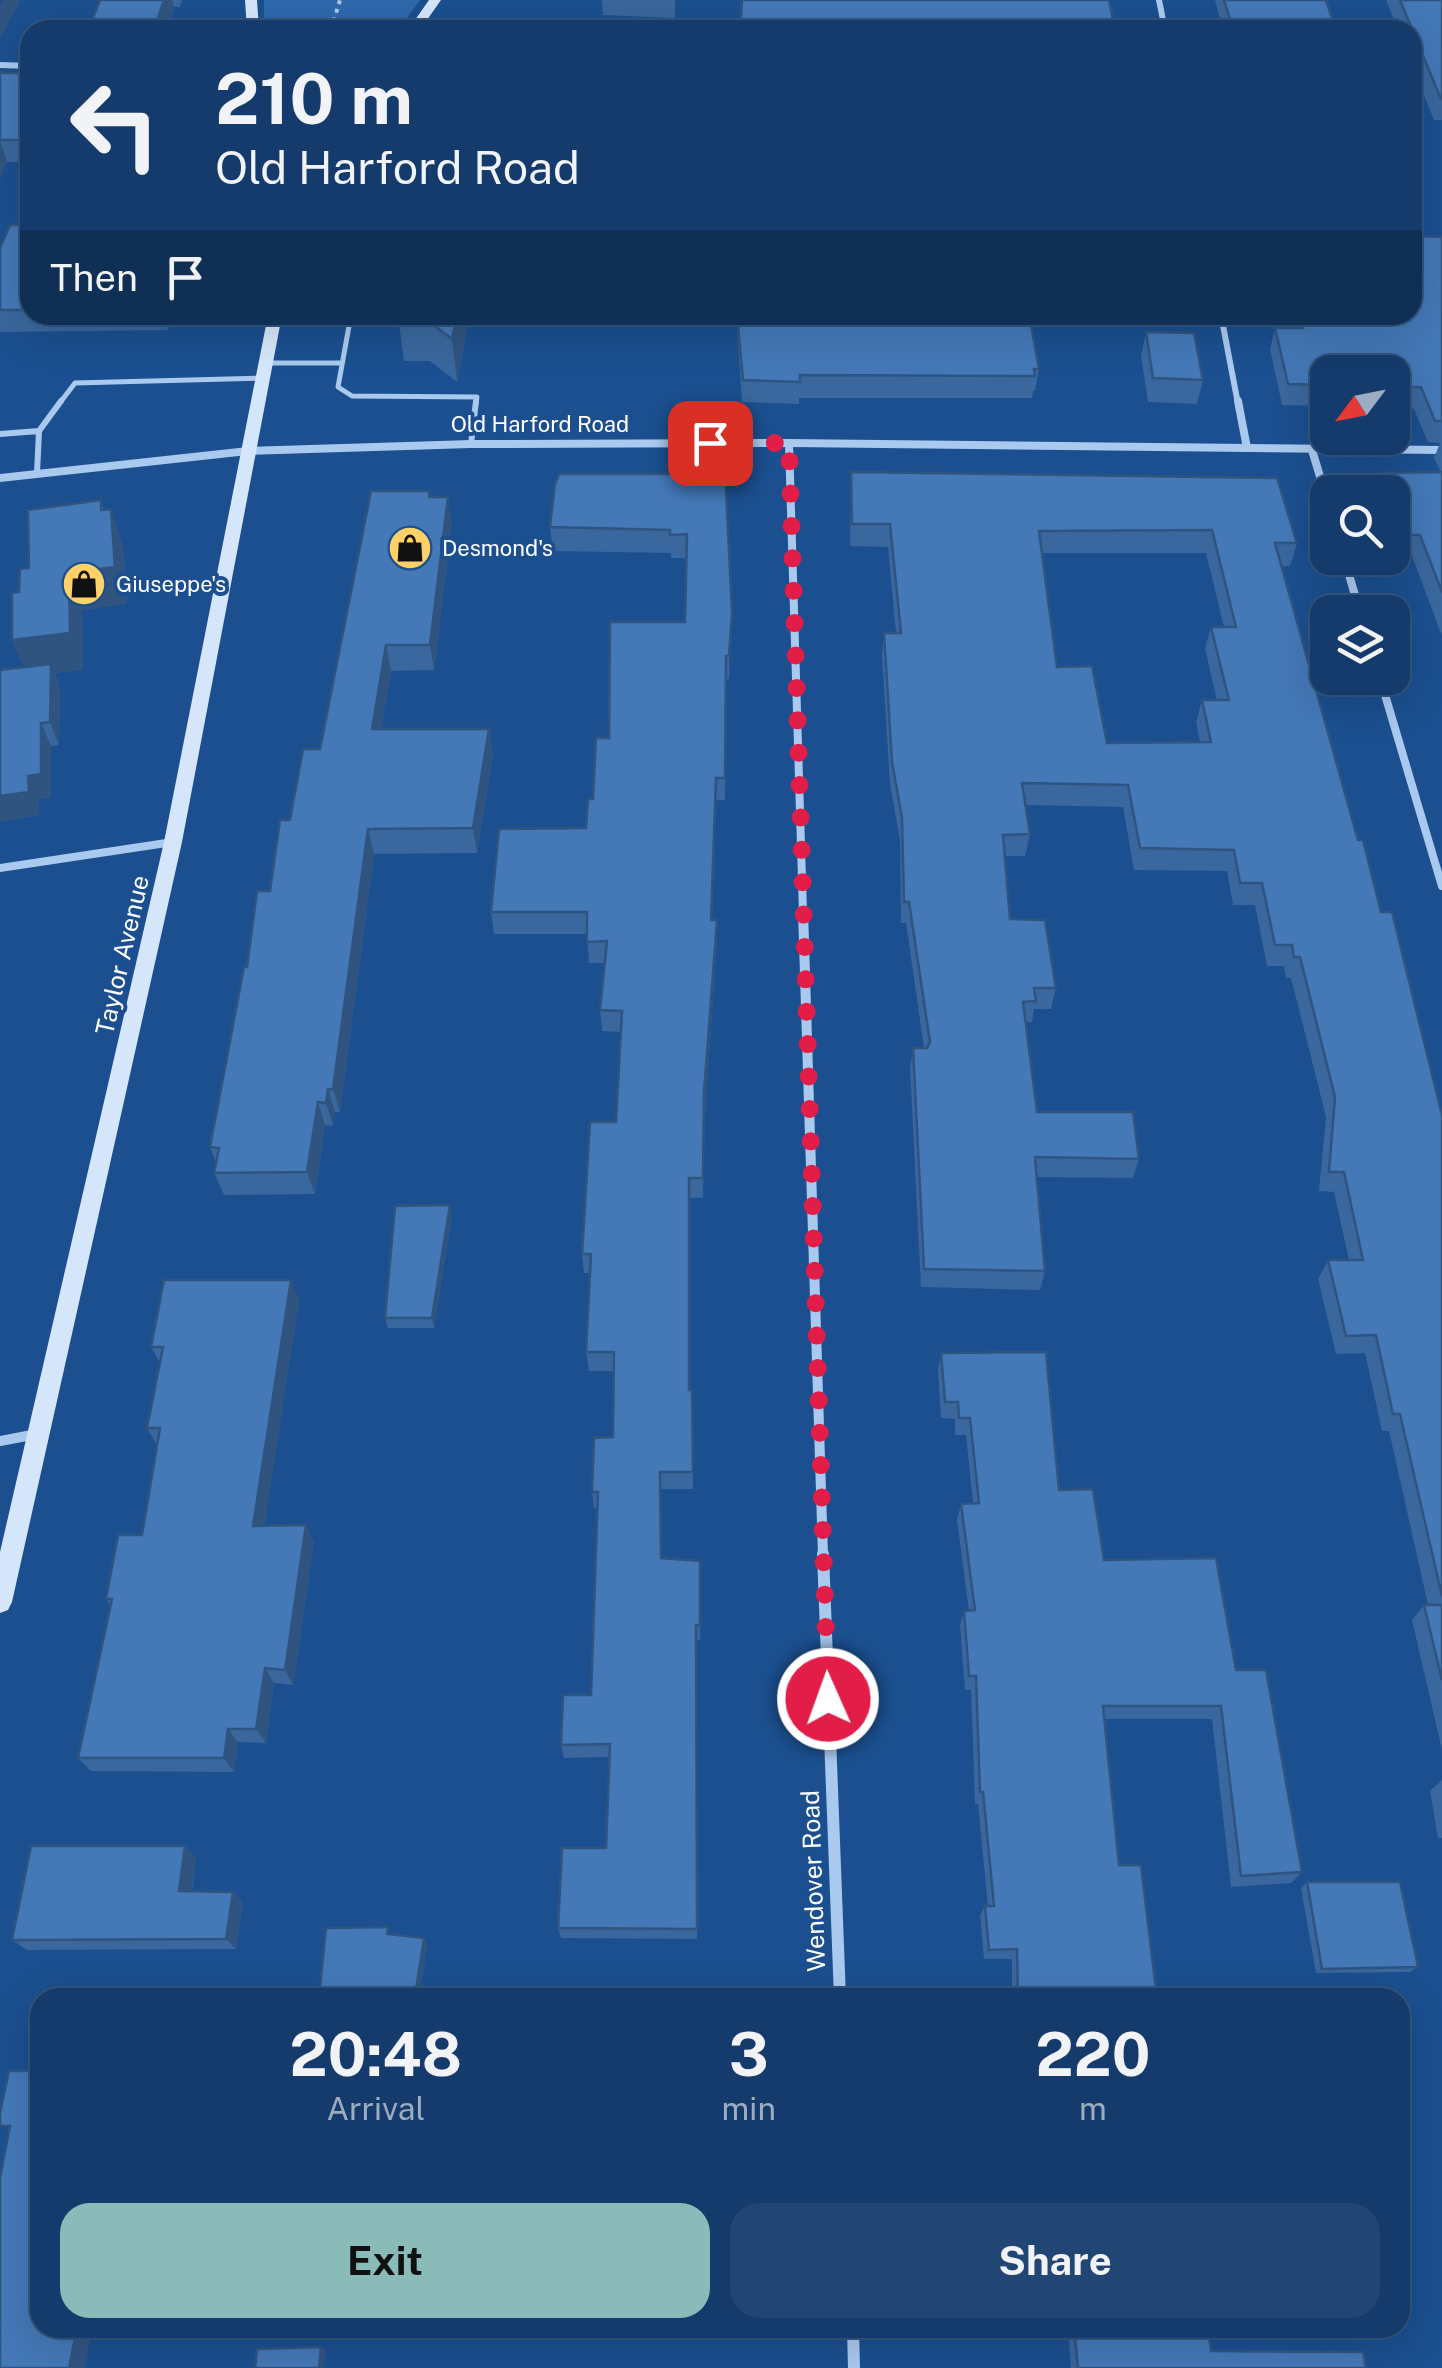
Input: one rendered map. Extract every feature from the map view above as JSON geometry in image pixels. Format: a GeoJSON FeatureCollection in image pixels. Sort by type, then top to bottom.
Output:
{"type":"FeatureCollection","features":[{"type":"Feature","properties":{"kind":"main road","name":"Taylor Avenue"},"geometry":{"type":"LineString","coordinates":[[0,1602],[174,842],[272,325]]}},
{"type":"Feature","properties":{"kind":"street"},"geometry":{"type":"LineString","coordinates":[[1223,325],[1247,448]]}},
{"type":"Feature","properties":{"kind":"street","name":"Old Harford Road"},"geometry":{"type":"LineString","coordinates":[[0,478],[248,450],[471,444],[789,443],[1310,450]]}},
{"type":"Feature","properties":{"kind":"street","name":"Wendover Road"},"geometry":{"type":"LineString","coordinates":[[789,443],[820,1493],[840,1988]]}},
{"type":"Feature","properties":{"kind":"street","name":"Old Harford Road"},"geometry":{"type":"LineString","coordinates":[[1410,450],[1442,450]]}},
{"type":"Feature","properties":{"kind":"street"},"geometry":{"type":"LineString","coordinates":[[1385,695],[1442,886]]}},
{"type":"Feature","properties":{"kind":"street"},"geometry":{"type":"LineString","coordinates":[[0,868],[174,842]]}},
{"type":"Feature","properties":{"kind":"street"},"geometry":{"type":"LineString","coordinates":[[0,1441],[38,1434]]}},
{"type":"Feature","properties":{"kind":"street"},"geometry":{"type":"LineString","coordinates":[[852,2338],[854,2368]]}},
{"type":"Feature","properties":{"kind":"lane"},"geometry":{"type":"LineString","coordinates":[[349,325],[338,386],[352,396],[477,397],[471,444]]}},
{"type":"Feature","properties":{"kind":"lane"},"geometry":{"type":"LineString","coordinates":[[37,473],[39,432],[75,383],[342,363]]}},
{"type":"Feature","properties":{"kind":"lane"},"geometry":{"type":"LineString","coordinates":[[0,434],[39,432]]}},
{"type":"Feature","properties":{"kind":"shaded area"},"geometry":{"type":"Polygon","coordinates":[[[264,0],[420,0],[405,20],[264,20],[264,0]]]}},
{"type":"Feature","properties":{"kind":"building"},"geometry":{"type":"Polygon","coordinates":[[[100,0],[164,0],[157,20],[92,20],[100,0]]]}},
{"type":"Feature","properties":{"kind":"building"},"geometry":{"type":"Polygon","coordinates":[[[742,0],[1109,0],[1113,20],[741,20],[742,0]]]}},
{"type":"Feature","properties":{"kind":"building"},"geometry":{"type":"Polygon","coordinates":[[[1224,0],[1326,0],[1333,20],[1230,20],[1224,0]]]}},
{"type":"Feature","properties":{"kind":"building"},"geometry":{"type":"Polygon","coordinates":[[[1400,0],[1442,0],[1442,99],[1422,53],[1422,20],[1408,20],[1400,0]]]}},
{"type":"Feature","properties":{"kind":"building"},"geometry":{"type":"Polygon","coordinates":[[[0,73],[20,73],[20,140],[0,140],[0,73]]]}},
{"type":"Feature","properties":{"kind":"building"},"geometry":{"type":"Polygon","coordinates":[[[10,225],[20,225],[20,310],[0,310],[0,248],[10,225]]]}},
{"type":"Feature","properties":{"kind":"building"},"geometry":{"type":"Polygon","coordinates":[[[1422,236],[1442,237],[1442,421],[1435,421],[1421,387],[1410,387],[1410,355],[1310,355],[1310,385],[1288,384],[1275,328],[1422,325],[1422,236]]]}},
{"type":"Feature","properties":{"kind":"building"},"geometry":{"type":"Polygon","coordinates":[[[433,325],[455,325],[452,339],[433,325]]]}},
{"type":"Feature","properties":{"kind":"building"},"geometry":{"type":"Polygon","coordinates":[[[738,325],[1031,325],[1039,369],[1034,369],[1035,376],[800,375],[800,382],[743,380],[738,325]]]}},
{"type":"Feature","properties":{"kind":"building"},"geometry":{"type":"Polygon","coordinates":[[[1146,332],[1194,333],[1203,380],[1153,378],[1146,332]]]}},
{"type":"Feature","properties":{"kind":"building"},"geometry":{"type":"Polygon","coordinates":[[[688,428],[723,428],[732,612],[726,656],[725,778],[716,778],[711,920],[717,920],[704,1093],[703,1178],[689,1178],[693,1472],[660,1472],[661,1558],[700,1561],[700,1625],[696,1625],[697,1929],[558,1928],[562,1848],[606,1848],[610,1744],[561,1745],[563,1695],[591,1695],[598,1492],[592,1492],[594,1438],[613,1437],[614,1352],[586,1352],[591,1254],[582,1254],[590,1122],[616,1122],[622,1011],[600,1010],[607,941],[587,942],[587,912],[491,912],[499,829],[586,828],[588,799],[593,799],[596,738],[609,738],[610,622],[685,622],[687,534],[670,535],[670,530],[550,527],[559,474],[687,474],[688,428]]]}},
{"type":"Feature","properties":{"kind":"building"},"geometry":{"type":"Polygon","coordinates":[[[851,472],[1277,478],[1297,543],[1275,543],[1310,668],[1310,695],[1317,695],[1381,912],[1392,912],[1442,1115],[1442,1596],[1400,1414],[1393,1414],[1376,1335],[1346,1336],[1328,1260],[1363,1260],[1344,1172],[1329,1172],[1335,1097],[1300,957],[1294,957],[1292,945],[1275,945],[1262,883],[1240,883],[1234,850],[1140,848],[1128,785],[1022,783],[1030,834],[1003,835],[1010,919],[1045,920],[1056,988],[1034,988],[1036,1001],[1023,1002],[1037,1112],[1133,1112],[1139,1159],[1035,1157],[1045,1271],[924,1269],[913,1048],[927,1048],[930,1042],[909,902],[904,902],[902,818],[892,762],[884,633],[901,633],[890,524],[852,524],[851,472]],[[1212,530],[1039,531],[1057,667],[1092,666],[1107,743],[1211,742],[1202,700],[1229,700],[1211,627],[1236,627],[1212,530]]]}},
{"type":"Feature","properties":{"kind":"building"},"geometry":{"type":"Polygon","coordinates":[[[1442,472],[1442,592],[1420,535],[1410,535],[1410,475],[1380,473],[1442,472]]]}},
{"type":"Feature","properties":{"kind":"building"},"geometry":{"type":"Polygon","coordinates":[[[371,491],[429,491],[429,497],[448,497],[430,645],[386,645],[372,729],[489,729],[473,828],[368,829],[333,1089],[328,1089],[326,1103],[318,1102],[307,1172],[214,1173],[219,1148],[210,1147],[247,967],[257,891],[270,891],[280,820],[290,820],[303,749],[320,749],[371,491]]]}},
{"type":"Feature","properties":{"kind":"building"},"geometry":{"type":"Polygon","coordinates":[[[101,500],[101,510],[111,509],[115,567],[69,573],[70,633],[12,640],[12,593],[19,592],[20,569],[29,568],[28,510],[101,500]]]}},
{"type":"Feature","properties":{"kind":"building"},"geometry":{"type":"Polygon","coordinates":[[[51,664],[50,722],[41,723],[41,774],[28,776],[29,792],[0,796],[0,670],[51,664]]]}},
{"type":"Feature","properties":{"kind":"building"},"geometry":{"type":"Polygon","coordinates":[[[450,1205],[432,1318],[385,1318],[395,1206],[450,1205]]]}},
{"type":"Feature","properties":{"kind":"building"},"geometry":{"type":"Polygon","coordinates":[[[164,1280],[291,1280],[253,1526],[306,1525],[285,1670],[265,1668],[256,1729],[228,1729],[224,1758],[78,1758],[112,1599],[106,1599],[118,1535],[142,1535],[160,1428],[147,1428],[163,1347],[151,1347],[164,1280]]]}},
{"type":"Feature","properties":{"kind":"building"},"geometry":{"type":"Polygon","coordinates":[[[1046,1352],[1059,1490],[1093,1489],[1104,1560],[1216,1558],[1236,1670],[1266,1670],[1302,1872],[1241,1876],[1221,1706],[1103,1706],[1119,1865],[1141,1865],[1156,1988],[1018,1988],[1017,1949],[989,1950],[985,1906],[994,1906],[980,1792],[976,1676],[969,1676],[964,1611],[975,1610],[961,1504],[979,1503],[970,1418],[959,1418],[958,1402],[945,1402],[941,1353],[1046,1352]]]}},
{"type":"Feature","properties":{"kind":"building"},"geometry":{"type":"Polygon","coordinates":[[[1424,1605],[1442,1605],[1442,1680],[1424,1605]]]}},
{"type":"Feature","properties":{"kind":"building"},"geometry":{"type":"Polygon","coordinates":[[[31,1846],[185,1846],[179,1891],[233,1892],[226,1939],[12,1940],[31,1846]]]}},
{"type":"Feature","properties":{"kind":"building"},"geometry":{"type":"Polygon","coordinates":[[[1307,1882],[1400,1882],[1418,1967],[1322,1969],[1307,1882]]]}},
{"type":"Feature","properties":{"kind":"building"},"geometry":{"type":"Polygon","coordinates":[[[388,1927],[387,1934],[424,1938],[416,1988],[320,1988],[326,1928],[388,1927]]]}},
{"type":"Feature","properties":{"kind":"building"},"geometry":{"type":"Polygon","coordinates":[[[9,2071],[30,2071],[30,2338],[75,2338],[69,2368],[0,2368],[0,2178],[10,2126],[0,2126],[0,2113],[9,2071]]]}},
{"type":"Feature","properties":{"kind":"building"},"geometry":{"type":"Polygon","coordinates":[[[1075,2338],[1209,2338],[1211,2351],[1363,2352],[1366,2368],[1078,2368],[1075,2338]]]}},
{"type":"Feature","properties":{"kind":"building"},"geometry":{"type":"Polygon","coordinates":[[[321,2347],[319,2368],[255,2368],[257,2349],[321,2347]]]}},
{"type":"Feature","properties":{"kind":"place","name":"Desmond's"},"geometry":{"type":"Point","coordinates":[410,548]}},
{"type":"Feature","properties":{"kind":"place","name":"Giuseppe's"},"geometry":{"type":"Point","coordinates":[84,584]}},
{"type":"Feature","properties":{"kind":"route"},"geometry":{"type":"LineString","coordinates":[[710,443],[789,443],[828,1699]]}}]}
